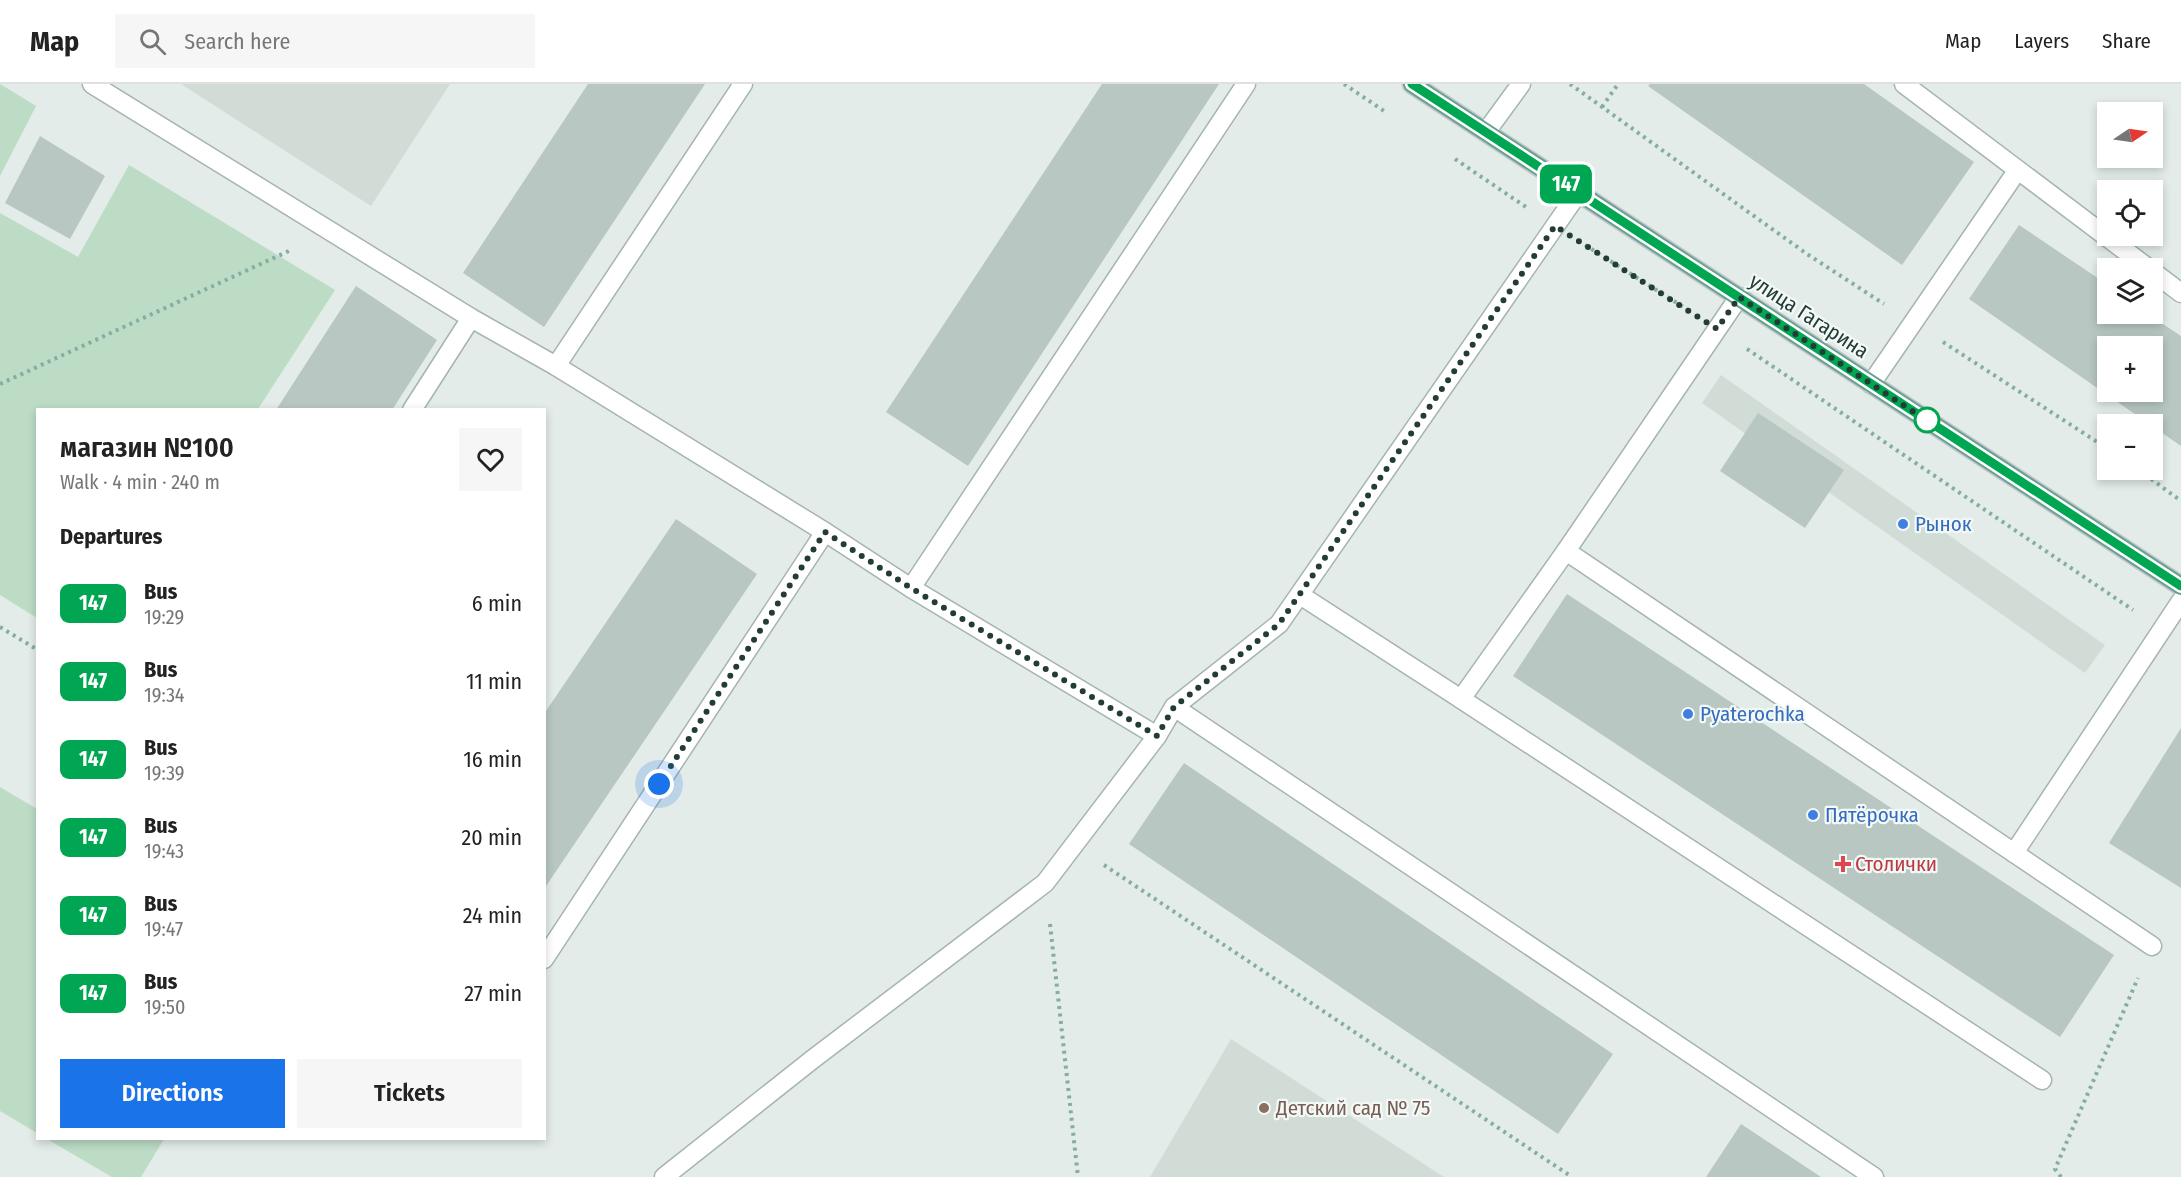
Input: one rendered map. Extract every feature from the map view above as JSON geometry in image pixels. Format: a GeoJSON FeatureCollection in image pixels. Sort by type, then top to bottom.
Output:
{"type":"FeatureCollection","features":[{"type":"Feature","properties":{"kind":"main road","name":"улица Гагарина"},"geometry":{"type":"LineString","coordinates":[[1412,84],[2181,586]]}},
{"type":"Feature","properties":{"kind":"street"},"geometry":{"type":"LineString","coordinates":[[92,84],[471,318],[556,366],[825,532],[911,588],[1157,736]]}},
{"type":"Feature","properties":{"kind":"street"},"geometry":{"type":"LineString","coordinates":[[556,366],[743,84]]}},
{"type":"Feature","properties":{"kind":"street"},"geometry":{"type":"LineString","coordinates":[[911,588],[1246,84]]}},
{"type":"Feature","properties":{"kind":"street"},"geometry":{"type":"LineString","coordinates":[[1486,132],[1521,84]]}},
{"type":"Feature","properties":{"kind":"street"},"geometry":{"type":"LineString","coordinates":[[1904,84],[2134,258]]}},
{"type":"Feature","properties":{"kind":"street"},"geometry":{"type":"LineString","coordinates":[[1871,384],[2017,171]]}},
{"type":"Feature","properties":{"kind":"street"},"geometry":{"type":"LineString","coordinates":[[664,1177],[813,1059],[1045,883],[1157,736],[1174,707],[1279,624],[1578,193]]}},
{"type":"Feature","properties":{"kind":"street"},"geometry":{"type":"LineString","coordinates":[[2163,280],[2181,293]]}},
{"type":"Feature","properties":{"kind":"street"},"geometry":{"type":"LineString","coordinates":[[1461,699],[1566,551],[1739,297]]}},
{"type":"Feature","properties":{"kind":"street"},"geometry":{"type":"LineString","coordinates":[[413,408],[471,318]]}},
{"type":"Feature","properties":{"kind":"street"},"geometry":{"type":"LineString","coordinates":[[546,956],[825,532]]}},
{"type":"Feature","properties":{"kind":"street"},"geometry":{"type":"LineString","coordinates":[[1566,551],[2152,946]]}},
{"type":"Feature","properties":{"kind":"street"},"geometry":{"type":"LineString","coordinates":[[1300,594],[2042,1080]]}},
{"type":"Feature","properties":{"kind":"street"},"geometry":{"type":"LineString","coordinates":[[2014,853],[2181,602]]}},
{"type":"Feature","properties":{"kind":"street"},"geometry":{"type":"LineString","coordinates":[[1174,707],[1874,1177]]}},
{"type":"Feature","properties":{"kind":"path"},"geometry":{"type":"LineString","coordinates":[[1344,84],[1392,116]]}},
{"type":"Feature","properties":{"kind":"path"},"geometry":{"type":"LineString","coordinates":[[1570,84],[1807,254],[2097,442]]}},
{"type":"Feature","properties":{"kind":"path"},"geometry":{"type":"LineString","coordinates":[[1602,107],[1618,84]]}},
{"type":"Feature","properties":{"kind":"path"},"geometry":{"type":"LineString","coordinates":[[1450,155],[1555,226],[1717,329],[2163,630]]}},
{"type":"Feature","properties":{"kind":"path"},"geometry":{"type":"LineString","coordinates":[[0,384],[331,232]]}},
{"type":"Feature","properties":{"kind":"path"},"geometry":{"type":"LineString","coordinates":[[2153,480],[2181,501]]}},
{"type":"Feature","properties":{"kind":"path"},"geometry":{"type":"LineString","coordinates":[[0,627],[36,649]]}},
{"type":"Feature","properties":{"kind":"path"},"geometry":{"type":"LineString","coordinates":[[1073,844],[1572,1177]]}},
{"type":"Feature","properties":{"kind":"path"},"geometry":{"type":"LineString","coordinates":[[1045,883],[1078,1177]]}},
{"type":"Feature","properties":{"kind":"path"},"geometry":{"type":"LineString","coordinates":[[2061,1177],[2055,1168],[2152,946]]}},
{"type":"Feature","properties":{"kind":"shaded area"},"geometry":{"type":"Polygon","coordinates":[[[181,84],[450,84],[371,206],[181,84]]]}},
{"type":"Feature","properties":{"kind":"shaded area","name":"Рынок"},"geometry":{"type":"Polygon","coordinates":[[[1721,375],[2105,645],[2085,673],[1702,403],[1721,375]]]}},
{"type":"Feature","properties":{"kind":"shaded area","name":"Детский сад № 75"},"geometry":{"type":"Polygon","coordinates":[[[1231,1039],[1444,1177],[1150,1177],[1231,1039]]]}},
{"type":"Feature","properties":{"kind":"green space"},"geometry":{"type":"Polygon","coordinates":[[[0,84],[36,106],[0,176],[0,84]]]}},
{"type":"Feature","properties":{"kind":"green space"},"geometry":{"type":"Polygon","coordinates":[[[129,165],[335,290],[259,408],[36,408],[36,617],[0,595],[0,213],[78,257],[129,165]]]}},
{"type":"Feature","properties":{"kind":"green space"},"geometry":{"type":"Polygon","coordinates":[[[0,787],[36,808],[36,1132],[0,1111],[0,787]]]}},
{"type":"Feature","properties":{"kind":"green space"},"geometry":{"type":"Polygon","coordinates":[[[49,1140],[163,1140],[141,1177],[112,1177],[49,1140]]]}},
{"type":"Feature","properties":{"kind":"building"},"geometry":{"type":"Polygon","coordinates":[[[588,84],[705,84],[544,327],[463,273],[588,84]]]}},
{"type":"Feature","properties":{"kind":"building"},"geometry":{"type":"Polygon","coordinates":[[[1102,84],[1219,84],[968,466],[886,412],[1102,84]]]}},
{"type":"Feature","properties":{"kind":"building"},"geometry":{"type":"Polygon","coordinates":[[[1650,84],[1864,84],[1974,162],[1902,265],[1648,86],[1650,84]]]}},
{"type":"Feature","properties":{"kind":"building"},"geometry":{"type":"Polygon","coordinates":[[[40,136],[105,176],[70,239],[5,203],[40,136]]]}},
{"type":"Feature","properties":{"kind":"building"},"geometry":{"type":"Polygon","coordinates":[[[2019,225],[2097,278],[2097,324],[2163,324],[2181,336],[2181,446],[2163,434],[2163,414],[2135,414],[2118,402],[2163,402],[2163,336],[2097,336],[2097,388],[1969,299],[2019,225]]]}},
{"type":"Feature","properties":{"kind":"building"},"geometry":{"type":"Polygon","coordinates":[[[356,286],[437,340],[393,408],[277,408],[356,286]]]}},
{"type":"Feature","properties":{"kind":"building"},"geometry":{"type":"Polygon","coordinates":[[[1758,413],[1844,470],[1805,528],[1720,471],[1758,413]]]}},
{"type":"Feature","properties":{"kind":"building"},"geometry":{"type":"Polygon","coordinates":[[[676,519],[757,574],[546,886],[546,711],[676,519]]]}},
{"type":"Feature","properties":{"kind":"building","name":"Пятёрочка"},"geometry":{"type":"Polygon","coordinates":[[[1567,594],[2114,955],[2060,1037],[1513,676],[1567,594]]]}},
{"type":"Feature","properties":{"kind":"building"},"geometry":{"type":"Polygon","coordinates":[[[2181,728],[2181,888],[2109,843],[2181,728]]]}},
{"type":"Feature","properties":{"kind":"building"},"geometry":{"type":"Polygon","coordinates":[[[1184,763],[1613,1054],[1558,1134],[1129,844],[1184,763]]]}},
{"type":"Feature","properties":{"kind":"building"},"geometry":{"type":"Polygon","coordinates":[[[1741,1124],[1821,1177],[1706,1177],[1741,1124]]]}},
{"type":"Feature","properties":{"kind":"bus line","name":"147"},"geometry":{"type":"LineString","coordinates":[[1412,84],[2181,586]]}},
{"type":"Feature","properties":{"kind":"place","name":"Рынок"},"geometry":{"type":"Point","coordinates":[1903,524]}},
{"type":"Feature","properties":{"kind":"place","name":"Pyaterochka"},"geometry":{"type":"Point","coordinates":[1688,714]}},
{"type":"Feature","properties":{"kind":"place","name":"Пятёрочка"},"geometry":{"type":"Point","coordinates":[1813,815]}},
{"type":"Feature","properties":{"kind":"place","name":"Столички"},"geometry":{"type":"Point","coordinates":[1843,864]}},
{"type":"Feature","properties":{"kind":"place","name":"Детский сад № 75"},"geometry":{"type":"Point","coordinates":[1264,1108]}},
{"type":"Feature","properties":{"kind":"route"},"geometry":{"type":"LineString","coordinates":[[659,784],[825,532],[911,588],[1157,736],[1174,707],[1279,624],[1555,226],[1717,329],[1739,297],[1929,422],[1927,420]]}}]}
